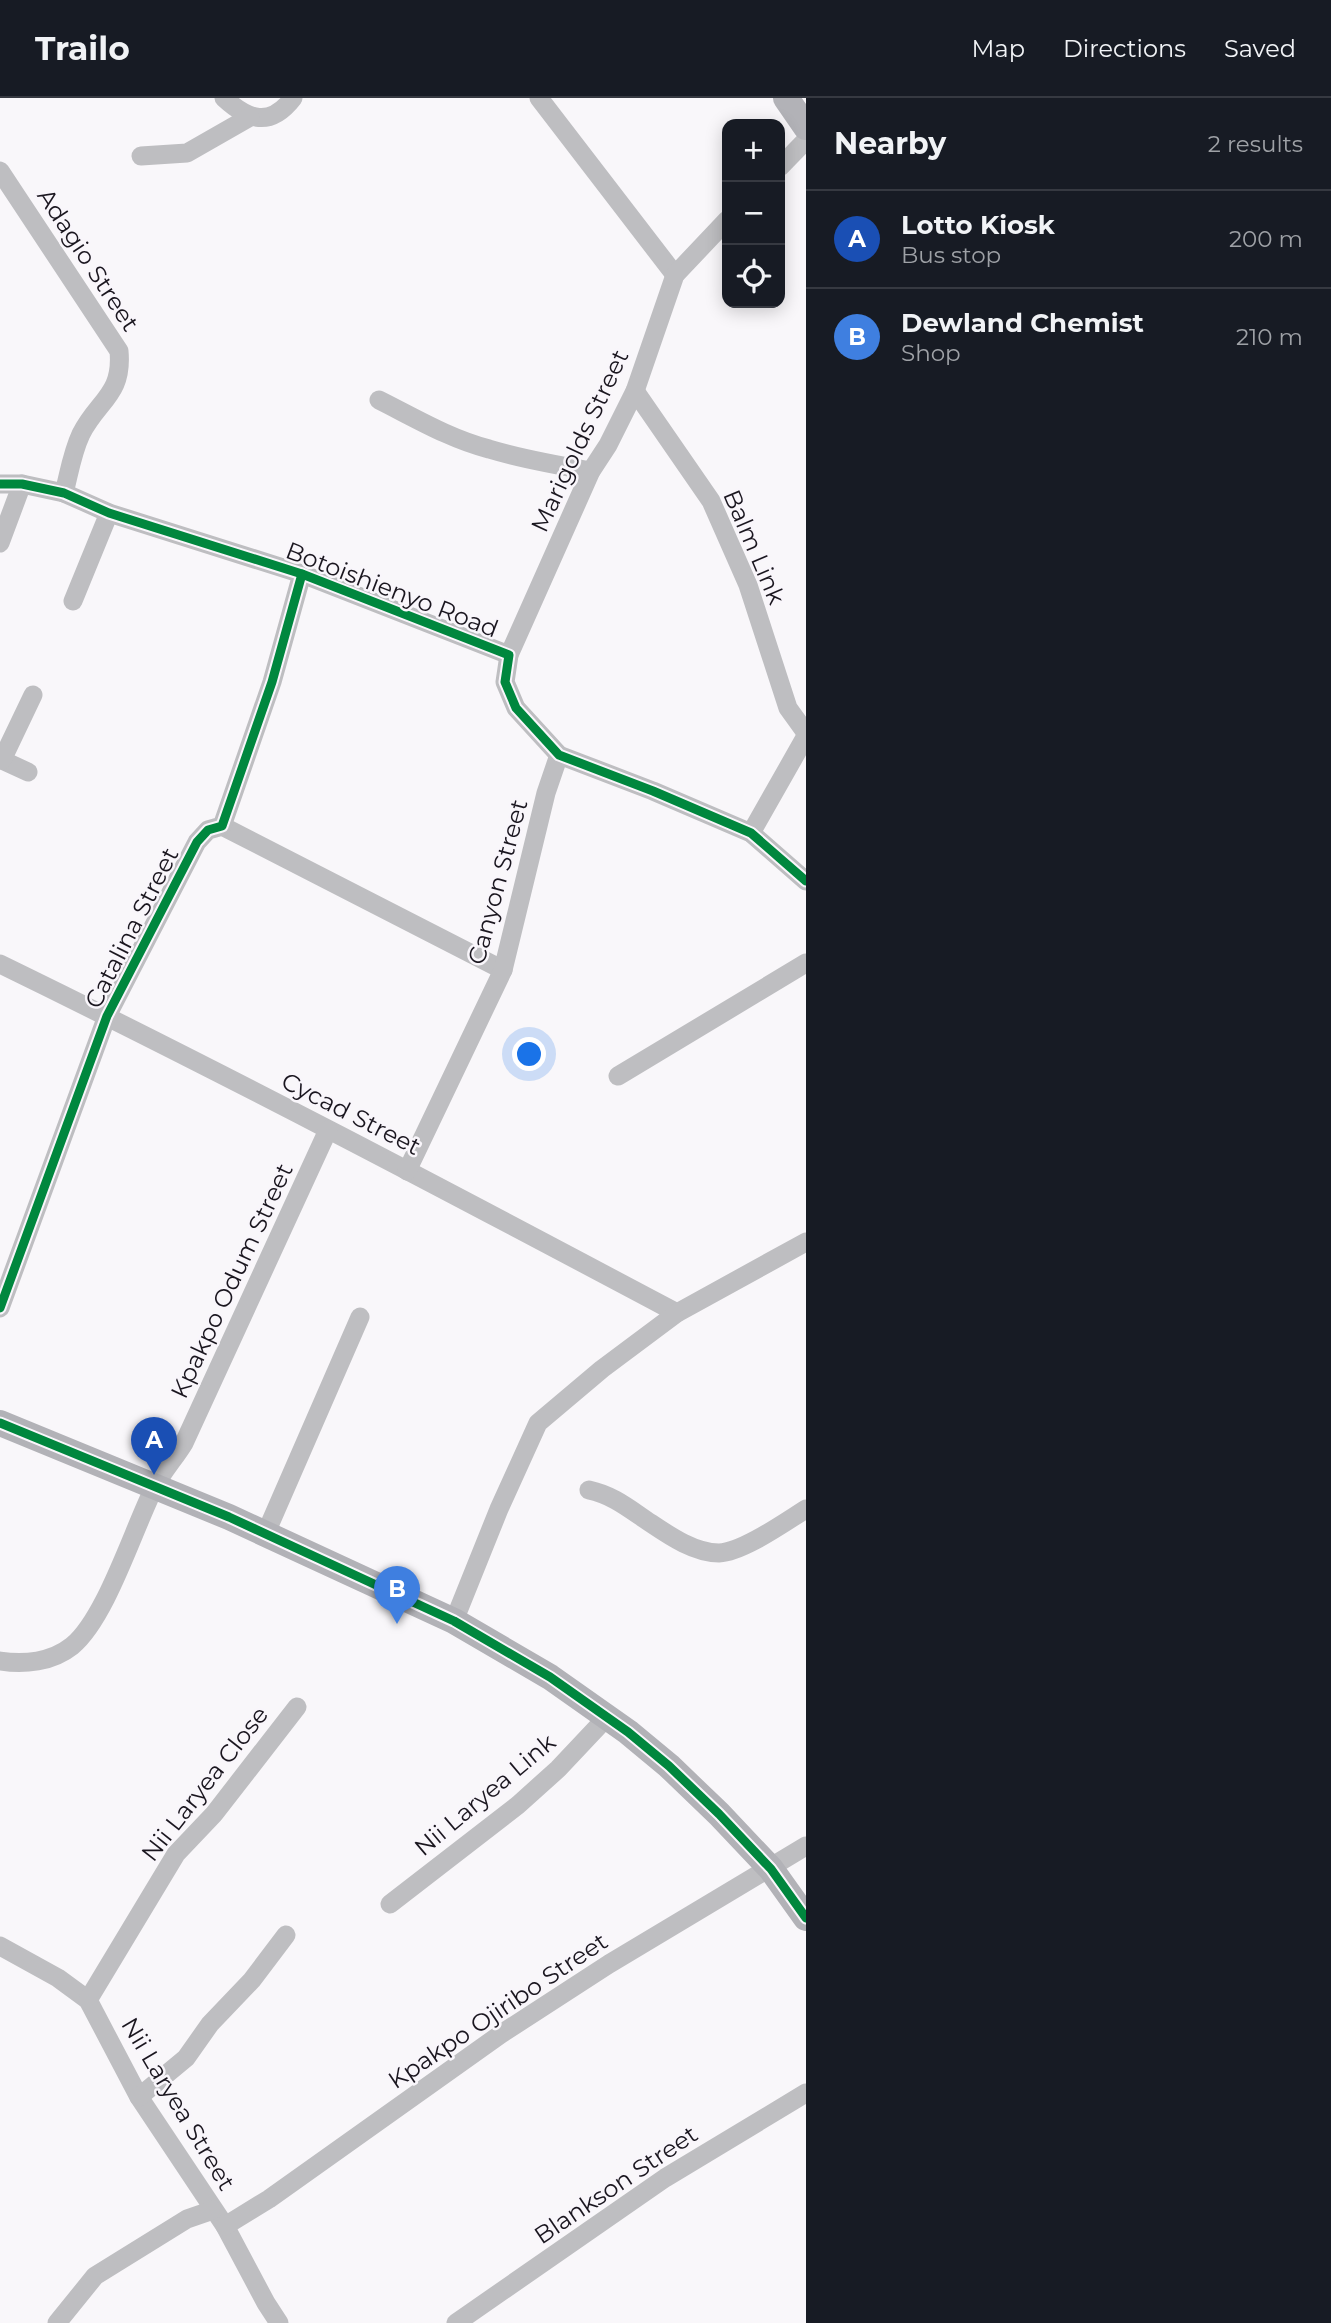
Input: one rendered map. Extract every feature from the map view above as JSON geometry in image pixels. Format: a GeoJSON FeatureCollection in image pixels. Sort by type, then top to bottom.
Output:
{"type":"FeatureCollection","features":[{"type":"Feature","properties":{"kind":"street"},"geometry":{"type":"LineString","coordinates":[[224,98],[238,111],[250,117],[265,118],[286,107],[293,98]]}},
{"type":"Feature","properties":{"kind":"street"},"geometry":{"type":"LineString","coordinates":[[540,98],[675,275]]}},
{"type":"Feature","properties":{"kind":"street"},"geometry":{"type":"LineString","coordinates":[[786,98],[806,127]]}},
{"type":"Feature","properties":{"kind":"street"},"geometry":{"type":"LineString","coordinates":[[141,156],[187,153],[250,117]]}},
{"type":"Feature","properties":{"kind":"street"},"geometry":{"type":"LineString","coordinates":[[785,162],[806,140]]}},
{"type":"Feature","properties":{"kind":"street","name":"Adagio Street"},"geometry":{"type":"LineString","coordinates":[[0,171],[119,351],[118,381],[82,433],[64,493]]}},
{"type":"Feature","properties":{"kind":"street","name":"Marigolds Street"},"geometry":{"type":"LineString","coordinates":[[509,655],[591,471],[608,445],[635,391],[675,275],[722,225]]}},
{"type":"Feature","properties":{"kind":"street","name":"Balm Link"},"geometry":{"type":"LineString","coordinates":[[635,391],[711,501],[748,584],[788,708],[806,734]]}},
{"type":"Feature","properties":{"kind":"street"},"geometry":{"type":"LineString","coordinates":[[379,400],[445,433],[488,449],[537,462],[591,471]]}},
{"type":"Feature","properties":{"kind":"street","name":"Botoishienyo Road"},"geometry":{"type":"LineString","coordinates":[[0,484],[22,484],[64,493],[109,513],[302,574],[509,655],[505,682],[516,708],[559,755],[653,790],[751,833],[806,881]]}},
{"type":"Feature","properties":{"kind":"street"},"geometry":{"type":"LineString","coordinates":[[0,543],[22,484]]}},
{"type":"Feature","properties":{"kind":"street"},"geometry":{"type":"LineString","coordinates":[[73,601],[109,513]]}},
{"type":"Feature","properties":{"kind":"street"},"geometry":{"type":"LineString","coordinates":[[302,574],[272,682],[222,825],[503,970]]}},
{"type":"Feature","properties":{"kind":"street"},"geometry":{"type":"LineString","coordinates":[[27,772],[1,759],[33,695]]}},
{"type":"Feature","properties":{"kind":"street"},"geometry":{"type":"LineString","coordinates":[[751,833],[806,734]]}},
{"type":"Feature","properties":{"kind":"street","name":"Canyon Street"},"geometry":{"type":"LineString","coordinates":[[407,1171],[503,970],[546,793],[559,755]]}},
{"type":"Feature","properties":{"kind":"street","name":"Catalina Street"},"geometry":{"type":"LineString","coordinates":[[0,1308],[107,1016],[197,842],[208,830],[222,825]]}},
{"type":"Feature","properties":{"kind":"street"},"geometry":{"type":"LineString","coordinates":[[618,1076],[806,963]]}},
{"type":"Feature","properties":{"kind":"street","name":"Cycad Street"},"geometry":{"type":"LineString","coordinates":[[0,964],[107,1016],[677,1313]]}},
{"type":"Feature","properties":{"kind":"street","name":"Kpakpo Odum Street"},"geometry":{"type":"LineString","coordinates":[[0,1661],[18,1664],[38,1661],[70,1648],[95,1619],[155,1486],[184,1443],[328,1130]]}},
{"type":"Feature","properties":{"kind":"street"},"geometry":{"type":"LineString","coordinates":[[454,1621],[499,1509],[538,1423],[629,1348],[677,1313],[806,1242]]}},
{"type":"Feature","properties":{"kind":"street"},"geometry":{"type":"LineString","coordinates":[[265,1535],[360,1317]]}},
{"type":"Feature","properties":{"kind":"street"},"geometry":{"type":"LineString","coordinates":[[0,1423],[155,1486],[454,1621],[550,1677],[607,1717],[669,1766],[771,1869],[806,1918]]}},
{"type":"Feature","properties":{"kind":"street"},"geometry":{"type":"LineString","coordinates":[[589,1489],[617,1499],[671,1536],[699,1549],[721,1553],[755,1540],[806,1509]]}},
{"type":"Feature","properties":{"kind":"street","name":"Nii Laryea Close"},"geometry":{"type":"LineString","coordinates":[[88,2000],[176,1854],[214,1814],[297,1707]]}},
{"type":"Feature","properties":{"kind":"street","name":"Nii Laryea Link"},"geometry":{"type":"LineString","coordinates":[[390,1904],[518,1805],[567,1761],[607,1717]]}},
{"type":"Feature","properties":{"kind":"street","name":"Kpakpo Ojiribo Street"},"geometry":{"type":"LineString","coordinates":[[57,2323],[95,2276],[103,2270],[187,2219],[219,2218],[270,2199],[500,2034],[609,1964],[806,1846]]}},
{"type":"Feature","properties":{"kind":"street"},"geometry":{"type":"LineString","coordinates":[[139,2098],[186,2058],[210,2024],[252,1980],[286,1935]]}},
{"type":"Feature","properties":{"kind":"street","name":"Nii Laryea Street"},"geometry":{"type":"LineString","coordinates":[[0,1946],[58,1978],[88,2000],[139,2098],[219,2218],[265,2303],[279,2323]]}},
{"type":"Feature","properties":{"kind":"street","name":"Blankson Street"},"geometry":{"type":"LineString","coordinates":[[456,2323],[665,2178],[806,2093]]}},
{"type":"Feature","properties":{"kind":"cycle path"},"geometry":{"type":"LineString","coordinates":[[0,484],[22,484],[64,493],[109,513],[302,574],[509,655],[505,682],[516,708],[559,755],[751,833],[806,881]]}},
{"type":"Feature","properties":{"kind":"cycle path"},"geometry":{"type":"LineString","coordinates":[[0,1308],[107,1016],[197,842],[208,830],[222,826],[272,682],[302,574]]}},
{"type":"Feature","properties":{"kind":"cycle path"},"geometry":{"type":"LineString","coordinates":[[0,1423],[229,1517],[454,1621],[550,1677],[628,1732],[669,1766],[771,1869],[806,1918]]}},
{"type":"Feature","properties":{"kind":"place","name":"Lotto Kiosk"},"geometry":{"type":"Point","coordinates":[154,1475]}},
{"type":"Feature","properties":{"kind":"place","name":"Dewland Chemist"},"geometry":{"type":"Point","coordinates":[397,1624]}}]}
